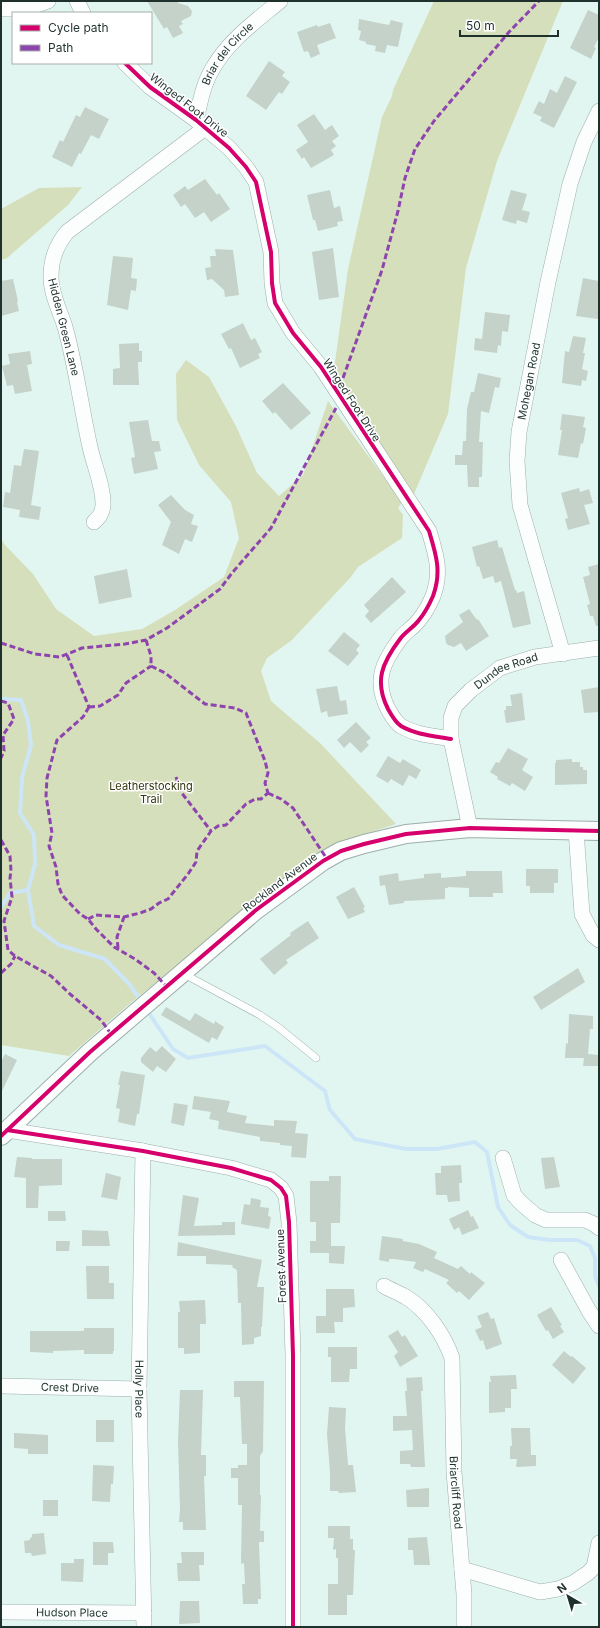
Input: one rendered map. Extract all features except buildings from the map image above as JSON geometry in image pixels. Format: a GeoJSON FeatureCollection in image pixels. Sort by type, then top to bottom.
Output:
{"type":"FeatureCollection","features":[{"type":"Feature","properties":{"kind":"street"},"geometry":{"type":"LineString","coordinates":[[1,9],[26,9],[48,1]]}},
{"type":"Feature","properties":{"kind":"street"},"geometry":{"type":"LineString","coordinates":[[76,1],[82,12]]}},
{"type":"Feature","properties":{"kind":"street","name":"Briar del Circle"},"geometry":{"type":"LineString","coordinates":[[200,124],[202,93],[212,68],[234,40],[280,1]]}},
{"type":"Feature","properties":{"kind":"street","name":"Winged Foot Drive"},"geometry":{"type":"LineString","coordinates":[[126,64],[150,87],[200,124],[229,148],[246,167],[256,182],[271,252],[272,283],[275,303],[293,333],[321,367],[428,530],[436,554],[439,572],[433,596],[420,619],[400,639],[382,669],[380,686],[384,701],[392,717],[400,726],[414,732],[452,739]]}},
{"type":"Feature","properties":{"kind":"street","name":"Mohegan Road"},"geometry":{"type":"LineString","coordinates":[[562,654],[520,505],[517,461],[519,432],[548,282],[570,184],[584,142],[599,111]]}},
{"type":"Feature","properties":{"kind":"street","name":"Hidden Green Lane"},"geometry":{"type":"LineString","coordinates":[[94,522],[102,515],[103,506],[74,364],[51,279],[56,246],[66,232],[200,124]]}},
{"type":"Feature","properties":{"kind":"street","name":"Dundee Road"},"geometry":{"type":"LineString","coordinates":[[452,739],[451,718],[456,706],[477,685],[500,668],[535,657],[599,648]]}},
{"type":"Feature","properties":{"kind":"street"},"geometry":{"type":"LineString","coordinates":[[452,739],[470,828]]}},
{"type":"Feature","properties":{"kind":"street","name":"Rockland Avenue"},"geometry":{"type":"LineString","coordinates":[[4,1133],[90,1052],[256,910],[324,860],[341,851],[406,834],[470,828],[599,831]]}},
{"type":"Feature","properties":{"kind":"street"},"geometry":{"type":"LineString","coordinates":[[576,830],[582,914],[593,935],[599,940]]}},
{"type":"Feature","properties":{"kind":"street","name":"Forest Avenue"},"geometry":{"type":"LineString","coordinates":[[4,1133],[143,1151],[231,1168],[270,1180],[281,1188],[286,1196],[289,1222],[293,1356],[293,1627]]}},
{"type":"Feature","properties":{"kind":"street","name":"Holly Place"},"geometry":{"type":"LineString","coordinates":[[143,1151],[139,1389],[144,1620]]}},
{"type":"Feature","properties":{"kind":"street"},"geometry":{"type":"LineString","coordinates":[[504,1158],[514,1195],[535,1215],[546,1220],[584,1220],[599,1228]]}},
{"type":"Feature","properties":{"kind":"street"},"geometry":{"type":"LineString","coordinates":[[561,1260],[599,1326]]}},
{"type":"Feature","properties":{"kind":"street","name":"Briarcliff Road"},"geometry":{"type":"LineString","coordinates":[[384,1286],[407,1297],[422,1310],[441,1334],[452,1358],[454,1472],[462,1569],[464,1627]]}},
{"type":"Feature","properties":{"kind":"street","name":"Crest Drive"},"geometry":{"type":"LineString","coordinates":[[1,1386],[139,1389]]}},
{"type":"Feature","properties":{"kind":"street"},"geometry":{"type":"LineString","coordinates":[[462,1569],[540,1592],[558,1589],[573,1583],[594,1567],[599,1543]]}},
{"type":"Feature","properties":{"kind":"street","name":"Hudson Place"},"geometry":{"type":"LineString","coordinates":[[1,1612],[144,1620]]}},
{"type":"Feature","properties":{"kind":"lane"},"geometry":{"type":"LineString","coordinates":[[182,973],[260,1015],[278,1027],[316,1058]]}},
{"type":"Feature","properties":{"kind":"green space"},"geometry":{"type":"Polygon","coordinates":[[[434,1],[563,1],[497,161],[466,268],[448,414],[414,494],[333,376],[348,269],[382,117],[434,1]]]}},
{"type":"Feature","properties":{"kind":"green space"},"geometry":{"type":"Polygon","coordinates":[[[82,187],[68,205],[7,258],[1,260],[1,209],[39,188],[82,187]]]}},
{"type":"Feature","properties":{"kind":"green space","name":"Leatherstocking Trail"},"geometry":{"type":"Polygon","coordinates":[[[186,360],[209,377],[236,426],[257,473],[279,496],[303,475],[328,401],[402,502],[398,508],[403,515],[402,538],[358,567],[350,578],[292,640],[267,658],[261,671],[271,701],[320,743],[396,824],[347,840],[300,866],[127,1006],[69,1056],[1,1045],[1,539],[33,574],[56,609],[94,636],[142,629],[175,610],[224,577],[239,538],[231,502],[199,465],[177,420],[176,374],[186,360]]]}},
{"type":"Feature","properties":{"kind":"waterway"},"geometry":{"type":"LineString","coordinates":[[1,699],[21,700],[28,721],[31,745],[22,778],[20,813],[34,835],[35,864],[28,890],[34,926],[59,945],[105,959],[130,985],[141,1001]]}},
{"type":"Feature","properties":{"kind":"waterway"},"geometry":{"type":"LineString","coordinates":[[1,907],[10,893],[28,890]]}},
{"type":"Feature","properties":{"kind":"waterway"},"geometry":{"type":"LineString","coordinates":[[146,1009],[173,1049],[188,1058],[265,1046],[325,1091],[330,1110],[355,1139],[406,1149],[437,1149],[475,1142],[487,1152],[498,1207],[510,1225],[528,1237],[550,1240],[577,1240],[590,1246],[595,1258],[595,1276],[599,1286]]}},
{"type":"Feature","properties":{"kind":"marked path"},"geometry":{"type":"LineString","coordinates":[[343,378],[382,270],[398,211],[405,178],[415,149],[434,121],[509,32],[539,1]]}},
{"type":"Feature","properties":{"kind":"marked path"},"geometry":{"type":"LineString","coordinates":[[1,643],[35,654],[60,657],[82,648],[125,644],[146,640],[167,628],[220,589],[271,528],[336,408]]}},
{"type":"Feature","properties":{"kind":"marked path"},"geometry":{"type":"LineString","coordinates":[[146,640],[151,656],[151,666]]}},
{"type":"Feature","properties":{"kind":"marked path"},"geometry":{"type":"LineString","coordinates":[[67,655],[89,707]]}},
{"type":"Feature","properties":{"kind":"marked path"},"geometry":{"type":"LineString","coordinates":[[151,666],[165,673],[205,704],[235,708],[246,713],[265,761],[268,773],[265,783],[268,793]]}},
{"type":"Feature","properties":{"kind":"marked path"},"geometry":{"type":"LineString","coordinates":[[89,707],[100,706],[118,695],[126,683],[151,666]]}},
{"type":"Feature","properties":{"kind":"marked path"},"geometry":{"type":"LineString","coordinates":[[1,701],[8,703],[14,719],[3,735],[4,751],[1,758]]}},
{"type":"Feature","properties":{"kind":"marked path"},"geometry":{"type":"LineString","coordinates":[[89,707],[83,717],[57,740],[47,778],[46,796],[52,833],[49,846],[56,867],[58,884],[62,895],[80,914],[88,919],[114,947],[135,959],[154,973],[167,987]]}},
{"type":"Feature","properties":{"kind":"marked path"},"geometry":{"type":"LineString","coordinates":[[176,777],[181,792],[211,831]]}},
{"type":"Feature","properties":{"kind":"marked path"},"geometry":{"type":"LineString","coordinates":[[268,793],[281,799],[293,808],[327,859]]}},
{"type":"Feature","properties":{"kind":"marked path"},"geometry":{"type":"LineString","coordinates":[[88,919],[96,915],[124,917],[151,909],[168,899],[196,862],[197,851],[211,831],[218,826],[226,825],[246,804],[255,799],[261,799],[268,793]]}},
{"type":"Feature","properties":{"kind":"marked path"},"geometry":{"type":"LineString","coordinates":[[1,840],[10,856],[11,871],[10,878],[12,897],[4,921],[8,950],[15,956],[51,976],[101,1020],[111,1034]]}},
{"type":"Feature","properties":{"kind":"marked path"},"geometry":{"type":"LineString","coordinates":[[118,948],[117,937],[124,917]]}},
{"type":"Feature","properties":{"kind":"marked path"},"geometry":{"type":"LineString","coordinates":[[1,973],[11,964],[15,956]]}},
{"type":"Feature","properties":{"kind":"cycle path"},"geometry":{"type":"LineString","coordinates":[[126,64],[150,87],[196,120],[229,148],[246,167],[256,182],[271,252],[272,283],[275,303],[293,333],[321,367],[429,531],[437,563],[438,571],[436,587],[432,599],[423,615],[417,623],[402,636],[389,656],[382,672],[381,690],[388,709],[395,721],[401,726],[419,733],[451,739]]}},
{"type":"Feature","properties":{"kind":"cycle path"},"geometry":{"type":"LineString","coordinates":[[1,1136],[90,1052],[256,910],[323,861],[341,851],[406,834],[470,828],[599,831]]}},
{"type":"Feature","properties":{"kind":"cycle path"},"geometry":{"type":"LineString","coordinates":[[7,1130],[143,1151],[231,1168],[271,1180],[281,1188],[286,1196],[289,1222],[293,1355],[293,1627]]}}]}
